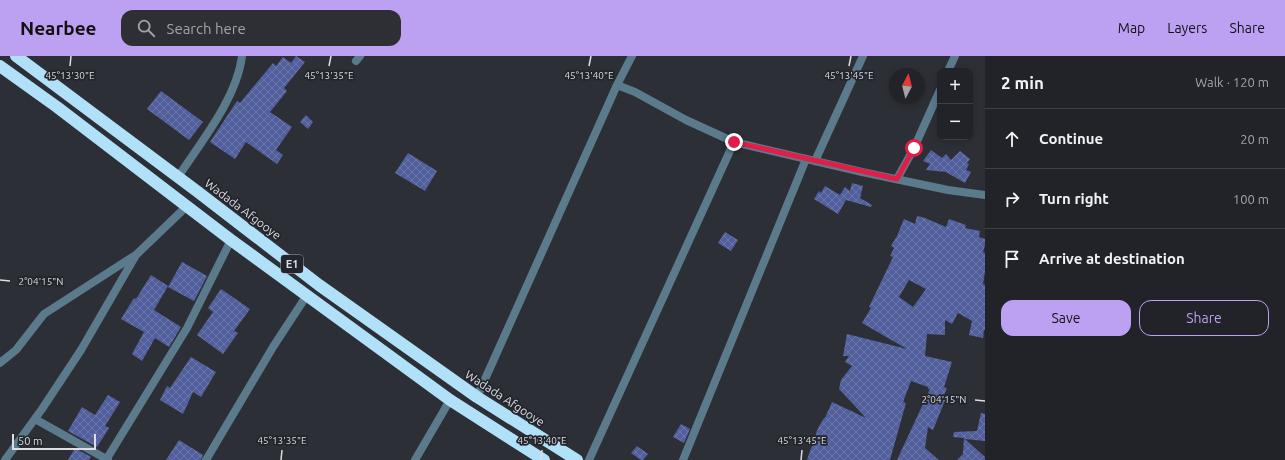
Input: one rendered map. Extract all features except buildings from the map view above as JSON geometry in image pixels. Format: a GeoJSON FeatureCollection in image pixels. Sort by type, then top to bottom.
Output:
{"type":"FeatureCollection","features":[{"type":"Feature","properties":{"kind":"highway","name":"Wadada Afgooye"},"geometry":{"type":"LineString","coordinates":[[16,56],[320,285],[477,397],[576,460]]}},
{"type":"Feature","properties":{"kind":"highway","name":"E1"},"geometry":{"type":"LineString","coordinates":[[0,66],[57,107],[231,240],[450,400],[544,460]]}},
{"type":"Feature","properties":{"kind":"street"},"geometry":{"type":"LineString","coordinates":[[178,177],[225,106],[241,68],[242,56]]}},
{"type":"Feature","properties":{"kind":"street"},"geometry":{"type":"LineString","coordinates":[[477,397],[617,85],[632,56]]}},
{"type":"Feature","properties":{"kind":"street"},"geometry":{"type":"LineString","coordinates":[[815,161],[863,56]]}},
{"type":"Feature","properties":{"kind":"street"},"geometry":{"type":"LineString","coordinates":[[949,68],[955,56]]}},
{"type":"Feature","properties":{"kind":"street"},"geometry":{"type":"LineString","coordinates":[[617,85],[635,92],[686,120],[734,142],[948,190],[985,195]]}},
{"type":"Feature","properties":{"kind":"street"},"geometry":{"type":"LineString","coordinates":[[897,179],[914,148],[937,97]]}},
{"type":"Feature","properties":{"kind":"street"},"geometry":{"type":"LineString","coordinates":[[590,460],[734,142]]}},
{"type":"Feature","properties":{"kind":"street"},"geometry":{"type":"LineString","coordinates":[[682,460],[806,159]]}},
{"type":"Feature","properties":{"kind":"street"},"geometry":{"type":"LineString","coordinates":[[0,363],[16,350],[44,314],[136,255],[187,206]]}},
{"type":"Feature","properties":{"kind":"street"},"geometry":{"type":"LineString","coordinates":[[35,419],[107,460],[187,328],[231,240]]}},
{"type":"Feature","properties":{"kind":"street"},"geometry":{"type":"LineString","coordinates":[[5,460],[35,419],[81,350],[136,255]]}},
{"type":"Feature","properties":{"kind":"street"},"geometry":{"type":"LineString","coordinates":[[206,460],[273,347],[307,295]]}},
{"type":"Feature","properties":{"kind":"street"},"geometry":{"type":"LineString","coordinates":[[415,460],[450,400]]}},
{"type":"Feature","properties":{"kind":"route"},"geometry":{"type":"LineString","coordinates":[[734,142],[897,179],[914,148]]}}]}
